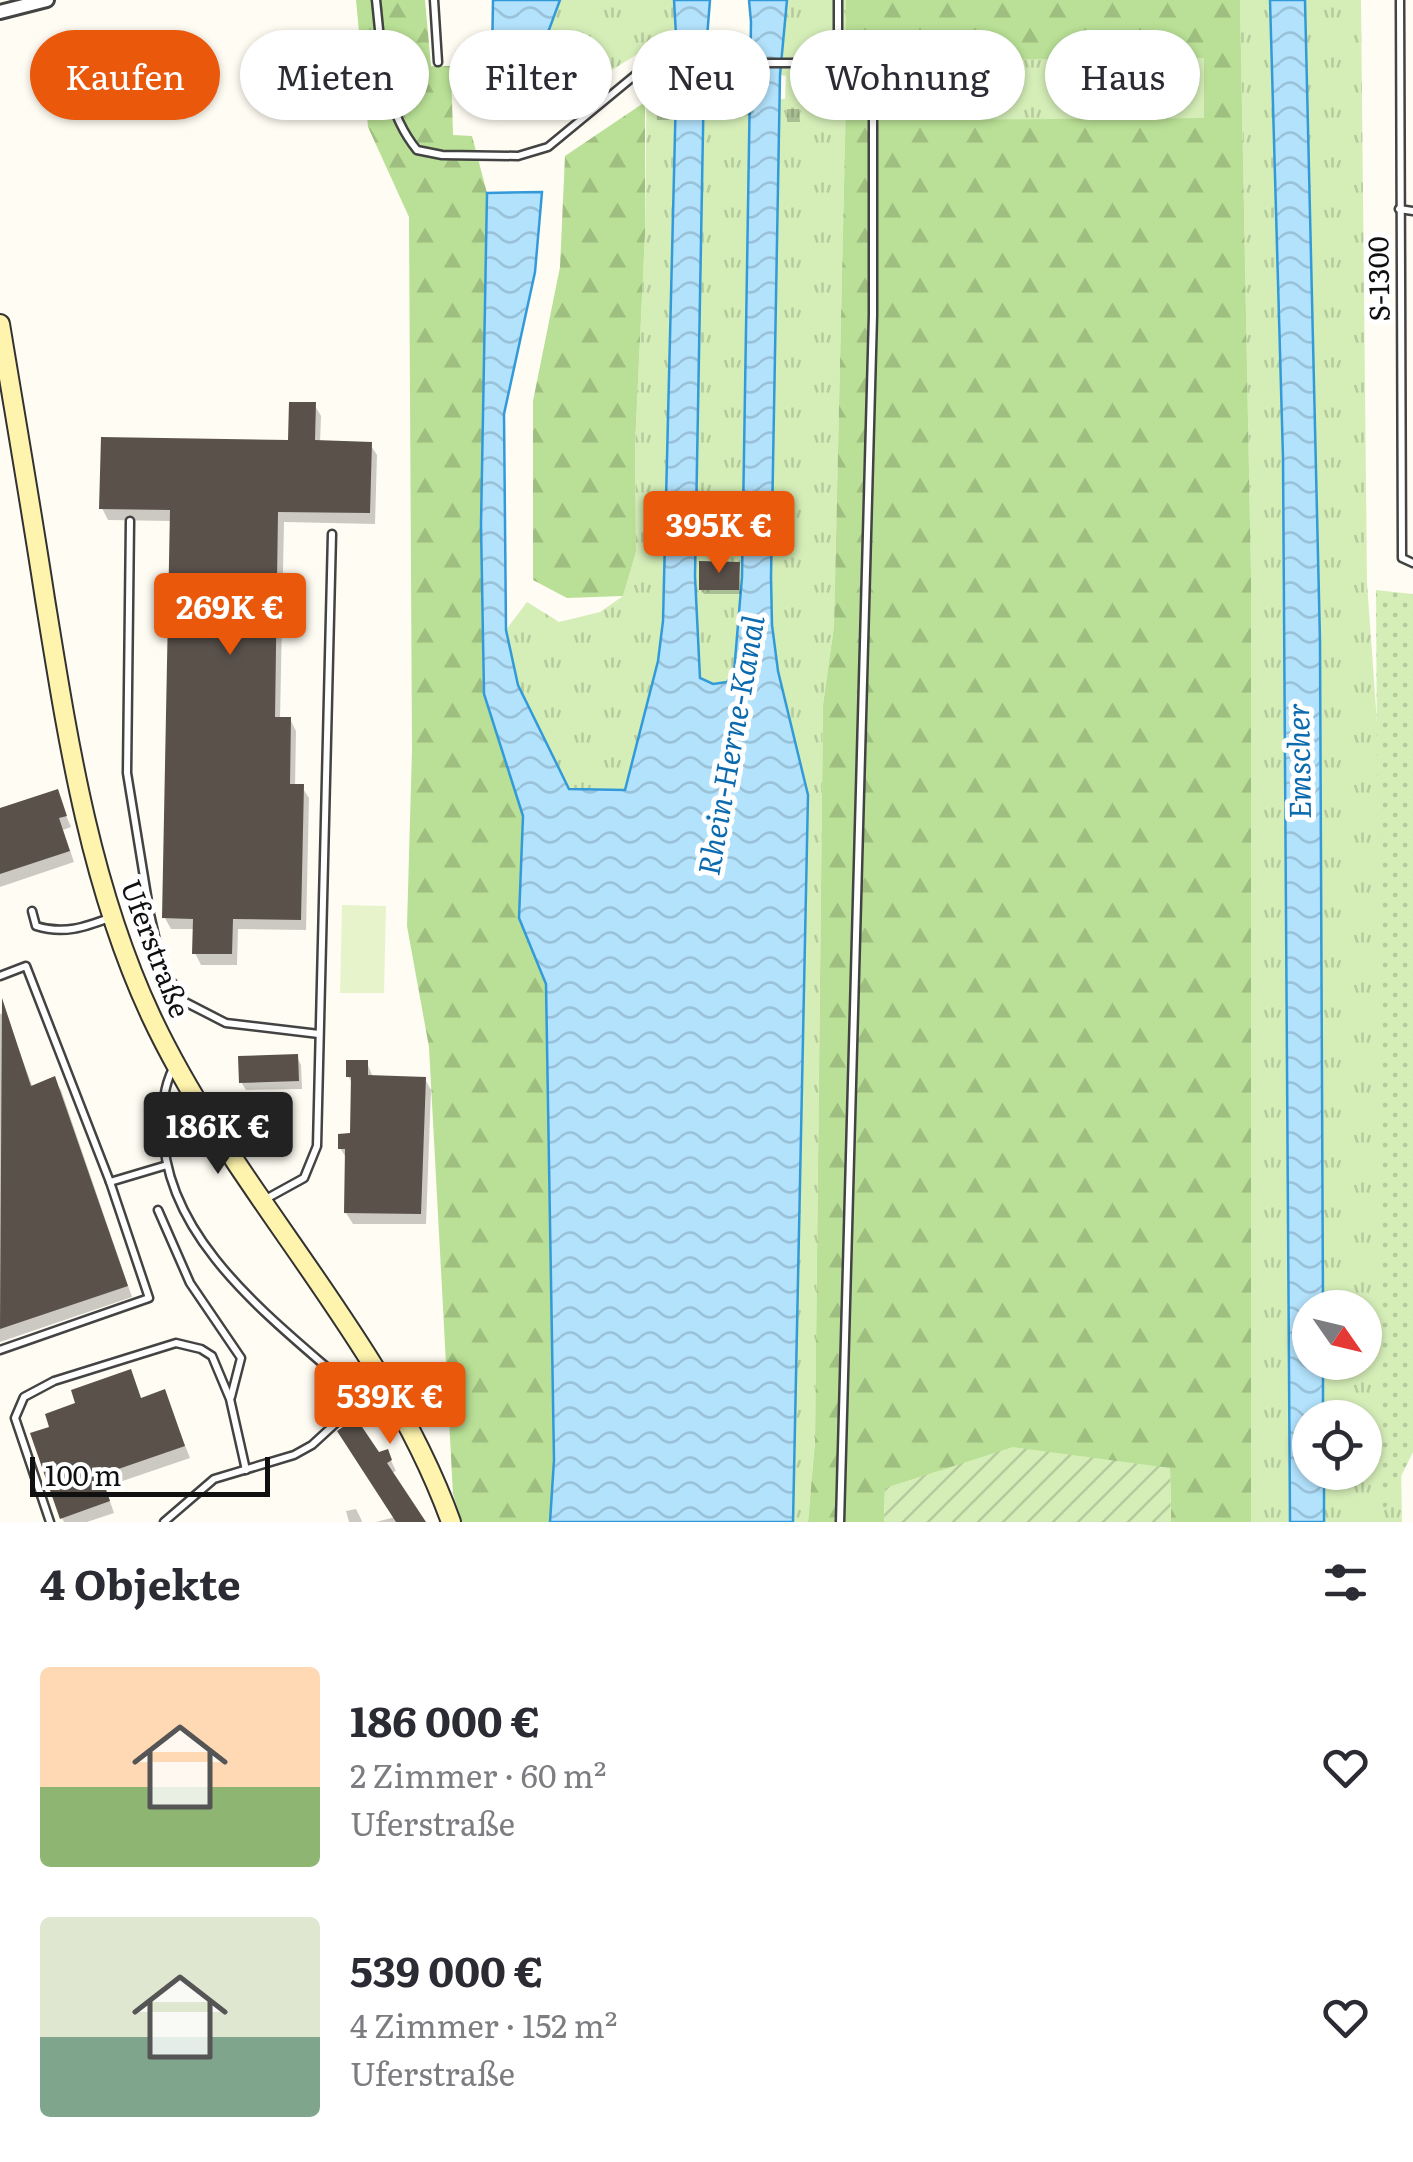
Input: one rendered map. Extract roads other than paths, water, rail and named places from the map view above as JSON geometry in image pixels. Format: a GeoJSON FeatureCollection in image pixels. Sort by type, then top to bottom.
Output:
{"type":"FeatureCollection","features":[{"type":"Feature","properties":{"kind":"main road","name":"Uferstraße"},"geometry":{"type":"LineString","coordinates":[[0,324],[79,790],[113,917],[151,1016],[176,1062],[395,1404],[450,1522]]}},
{"type":"Feature","properties":{"kind":"street"},"geometry":{"type":"LineString","coordinates":[[0,12],[47,0]]}},
{"type":"Feature","properties":{"kind":"lane"},"geometry":{"type":"LineString","coordinates":[[376,0],[387,92],[402,132],[417,150],[442,154],[518,156],[548,147],[645,67],[670,63],[790,64]]}},
{"type":"Feature","properties":{"kind":"lane"},"geometry":{"type":"LineString","coordinates":[[434,0],[438,62]]}},
{"type":"Feature","properties":{"kind":"lane"},"geometry":{"type":"LineString","coordinates":[[838,0],[838,30]]}},
{"type":"Feature","properties":{"kind":"lane","name":"S-1300"},"geometry":{"type":"LineString","coordinates":[[1400,0],[1402,558],[1413,563]]}},
{"type":"Feature","properties":{"kind":"lane"},"geometry":{"type":"LineString","coordinates":[[840,1522],[876,120]]}},
{"type":"Feature","properties":{"kind":"lane"},"geometry":{"type":"LineString","coordinates":[[1399,209],[1413,210]]}},
{"type":"Feature","properties":{"kind":"lane"},"geometry":{"type":"LineString","coordinates":[[130,522],[127,773],[162,967],[185,1002],[226,1023],[319,1034]]}},
{"type":"Feature","properties":{"kind":"lane"},"geometry":{"type":"LineString","coordinates":[[262,1201],[304,1178],[317,1146],[332,534]]}},
{"type":"Feature","properties":{"kind":"lane"},"geometry":{"type":"LineString","coordinates":[[32,911],[36,926],[58,932],[78,930],[113,917]]}},
{"type":"Feature","properties":{"kind":"lane"},"geometry":{"type":"LineString","coordinates":[[0,976],[26,966],[110,1182],[148,1298],[0,1350]]}},
{"type":"Feature","properties":{"kind":"lane"},"geometry":{"type":"LineString","coordinates":[[176,1062],[162,1091],[162,1147],[186,1216],[207,1250],[233,1280],[362,1399],[395,1404]]}},
{"type":"Feature","properties":{"kind":"lane"},"geometry":{"type":"LineString","coordinates":[[110,1182],[167,1166]]}},
{"type":"Feature","properties":{"kind":"lane"},"geometry":{"type":"LineString","coordinates":[[158,1210],[190,1283],[240,1358],[230,1398]]}},
{"type":"Feature","properties":{"kind":"lane"},"geometry":{"type":"LineString","coordinates":[[50,1522],[15,1418],[24,1397],[54,1381],[176,1344],[201,1348],[212,1356],[230,1398],[246,1470]]}},
{"type":"Feature","properties":{"kind":"lane"},"geometry":{"type":"LineString","coordinates":[[161,1521],[214,1479],[294,1455],[312,1445],[362,1399]]}},
{"type":"Feature","properties":{"kind":"water"},"geometry":{"type":"Polygon","coordinates":[[[493,0],[560,0],[549,30],[492,30],[493,0]]]}},
{"type":"Feature","properties":{"kind":"water"},"geometry":{"type":"Polygon","coordinates":[[[674,0],[710,0],[708,30],[676,30],[674,0]]]}},
{"type":"Feature","properties":{"kind":"water","name":"Rhein-Herne-Kanal"},"geometry":{"type":"Polygon","coordinates":[[[749,0],[787,0],[780,75],[771,577],[778,671],[808,795],[793,1522],[550,1522],[554,1460],[546,984],[519,918],[523,816],[484,694],[481,525],[487,193],[542,192],[535,272],[504,414],[506,630],[518,685],[569,789],[625,790],[658,661],[663,621],[675,120],[703,120],[695,576],[700,678],[713,684],[727,682],[734,672],[742,577],[749,120],[770,120],[770,30],[751,30],[749,0]]]}},
{"type":"Feature","properties":{"kind":"water","name":"Emscher"},"geometry":{"type":"Polygon","coordinates":[[[1270,0],[1305,0],[1320,641],[1323,1290],[1292,1290],[1292,1380],[1323,1380],[1323,1400],[1292,1400],[1292,1490],[1324,1490],[1324,1522],[1290,1522],[1283,458],[1270,0]]]}}]}
